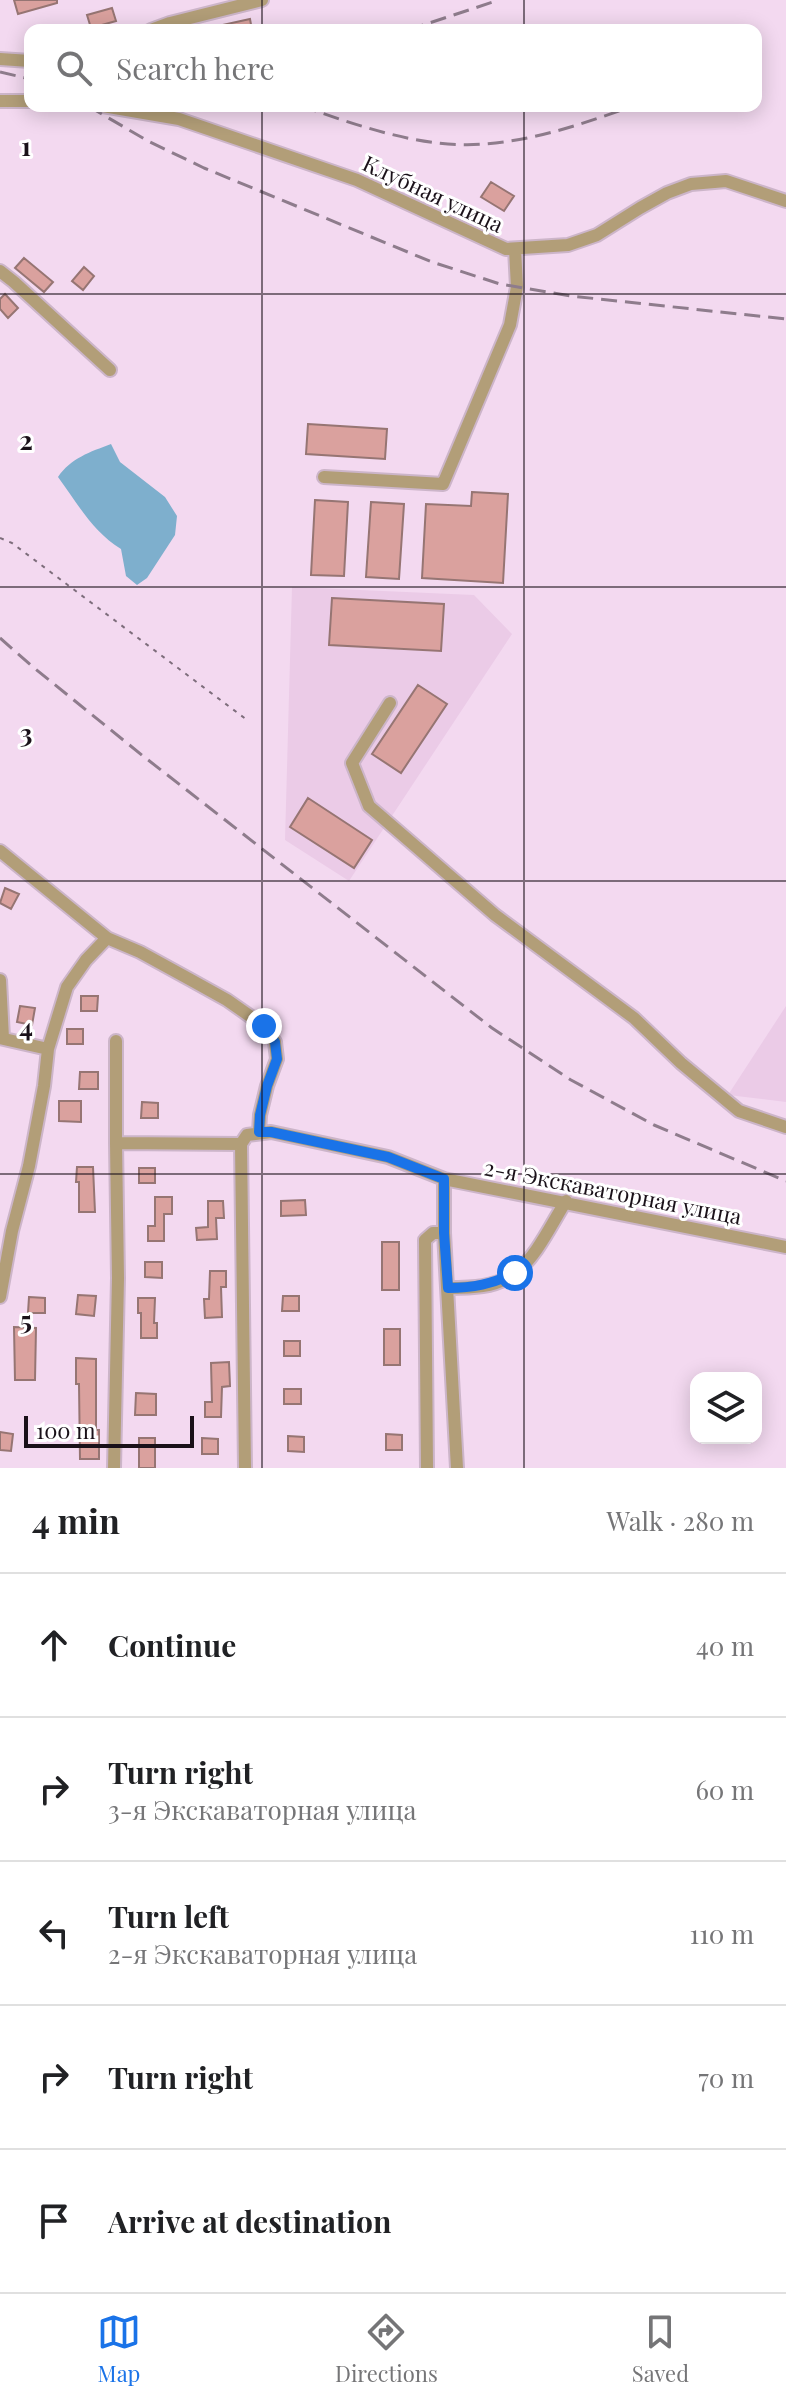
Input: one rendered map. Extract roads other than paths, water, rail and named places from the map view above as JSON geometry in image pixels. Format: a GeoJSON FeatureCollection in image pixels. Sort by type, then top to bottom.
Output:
{"type":"FeatureCollection","features":[{"type":"Feature","properties":{"kind":"street"},"geometry":{"type":"LineString","coordinates":[[167,24],[262,0]]}},
{"type":"Feature","properties":{"kind":"street"},"geometry":{"type":"LineString","coordinates":[[0,59],[24,61]]}},
{"type":"Feature","properties":{"kind":"street"},"geometry":{"type":"LineString","coordinates":[[0,101],[24,101]]}},
{"type":"Feature","properties":{"kind":"street","name":"Клубная улица"},"geometry":{"type":"LineString","coordinates":[[138,112],[179,119],[357,180],[506,249],[568,245],[597,235],[653,200],[691,184],[726,181],[786,201]]}},
{"type":"Feature","properties":{"kind":"street"},"geometry":{"type":"LineString","coordinates":[[324,477],[443,484],[510,325],[517,287],[515,249]]}},
{"type":"Feature","properties":{"kind":"street"},"geometry":{"type":"LineString","coordinates":[[0,271],[110,370]]}},
{"type":"Feature","properties":{"kind":"street"},"geometry":{"type":"LineString","coordinates":[[390,703],[352,763],[369,806],[495,915],[634,1018],[681,1063],[739,1111],[786,1127]]}},
{"type":"Feature","properties":{"kind":"street"},"geometry":{"type":"LineString","coordinates":[[0,851],[107,938],[140,952],[227,1000],[264,1026],[275,1042],[277,1059],[267,1086],[259,1132],[247,1135],[241,1144],[245,1468]]}},
{"type":"Feature","properties":{"kind":"street"},"geometry":{"type":"LineString","coordinates":[[0,1297],[12,1231],[29,1166],[48,1049],[67,987],[107,938]]}},
{"type":"Feature","properties":{"kind":"street"},"geometry":{"type":"LineString","coordinates":[[0,980],[1,1038],[48,1049]]}},
{"type":"Feature","properties":{"kind":"street"},"geometry":{"type":"LineString","coordinates":[[114,1468],[118,1278],[116,1041]]}},
{"type":"Feature","properties":{"kind":"street","name":"2-я Экскаваторная улица"},"geometry":{"type":"LineString","coordinates":[[259,1132],[388,1157],[444,1179],[786,1247]]}},
{"type":"Feature","properties":{"kind":"street"},"geometry":{"type":"LineString","coordinates":[[116,1143],[241,1144]]}},
{"type":"Feature","properties":{"kind":"street"},"geometry":{"type":"LineString","coordinates":[[444,1179],[444,1233],[457,1468]]}},
{"type":"Feature","properties":{"kind":"street"},"geometry":{"type":"LineString","coordinates":[[448,1288],[494,1284],[515,1273],[536,1249],[566,1201]]}},
{"type":"Feature","properties":{"kind":"street"},"geometry":{"type":"LineString","coordinates":[[427,1468],[425,1240],[433,1233],[444,1233]]}},
{"type":"Feature","properties":{"kind":"water"},"geometry":{"type":"Polygon","coordinates":[[[111,444],[120,462],[165,497],[177,516],[175,535],[147,578],[137,585],[126,576],[121,549],[94,525],[58,477],[75,460],[111,444]]]}},
{"type":"Feature","properties":{"kind":"railway"},"geometry":{"type":"LineString","coordinates":[[426,24],[499,0]]}},
{"type":"Feature","properties":{"kind":"railway"},"geometry":{"type":"LineString","coordinates":[[0,72],[24,78]]}},
{"type":"Feature","properties":{"kind":"railway"},"geometry":{"type":"LineString","coordinates":[[98,112],[204,168],[432,262],[500,284],[571,296],[786,319]]}},
{"type":"Feature","properties":{"kind":"railway"},"geometry":{"type":"LineString","coordinates":[[319,112],[392,134],[461,145],[542,135],[615,112]]}},
{"type":"Feature","properties":{"kind":"railway"},"geometry":{"type":"LineString","coordinates":[[0,638],[143,756],[492,1028],[571,1080],[654,1125],[786,1181]]}}]}
